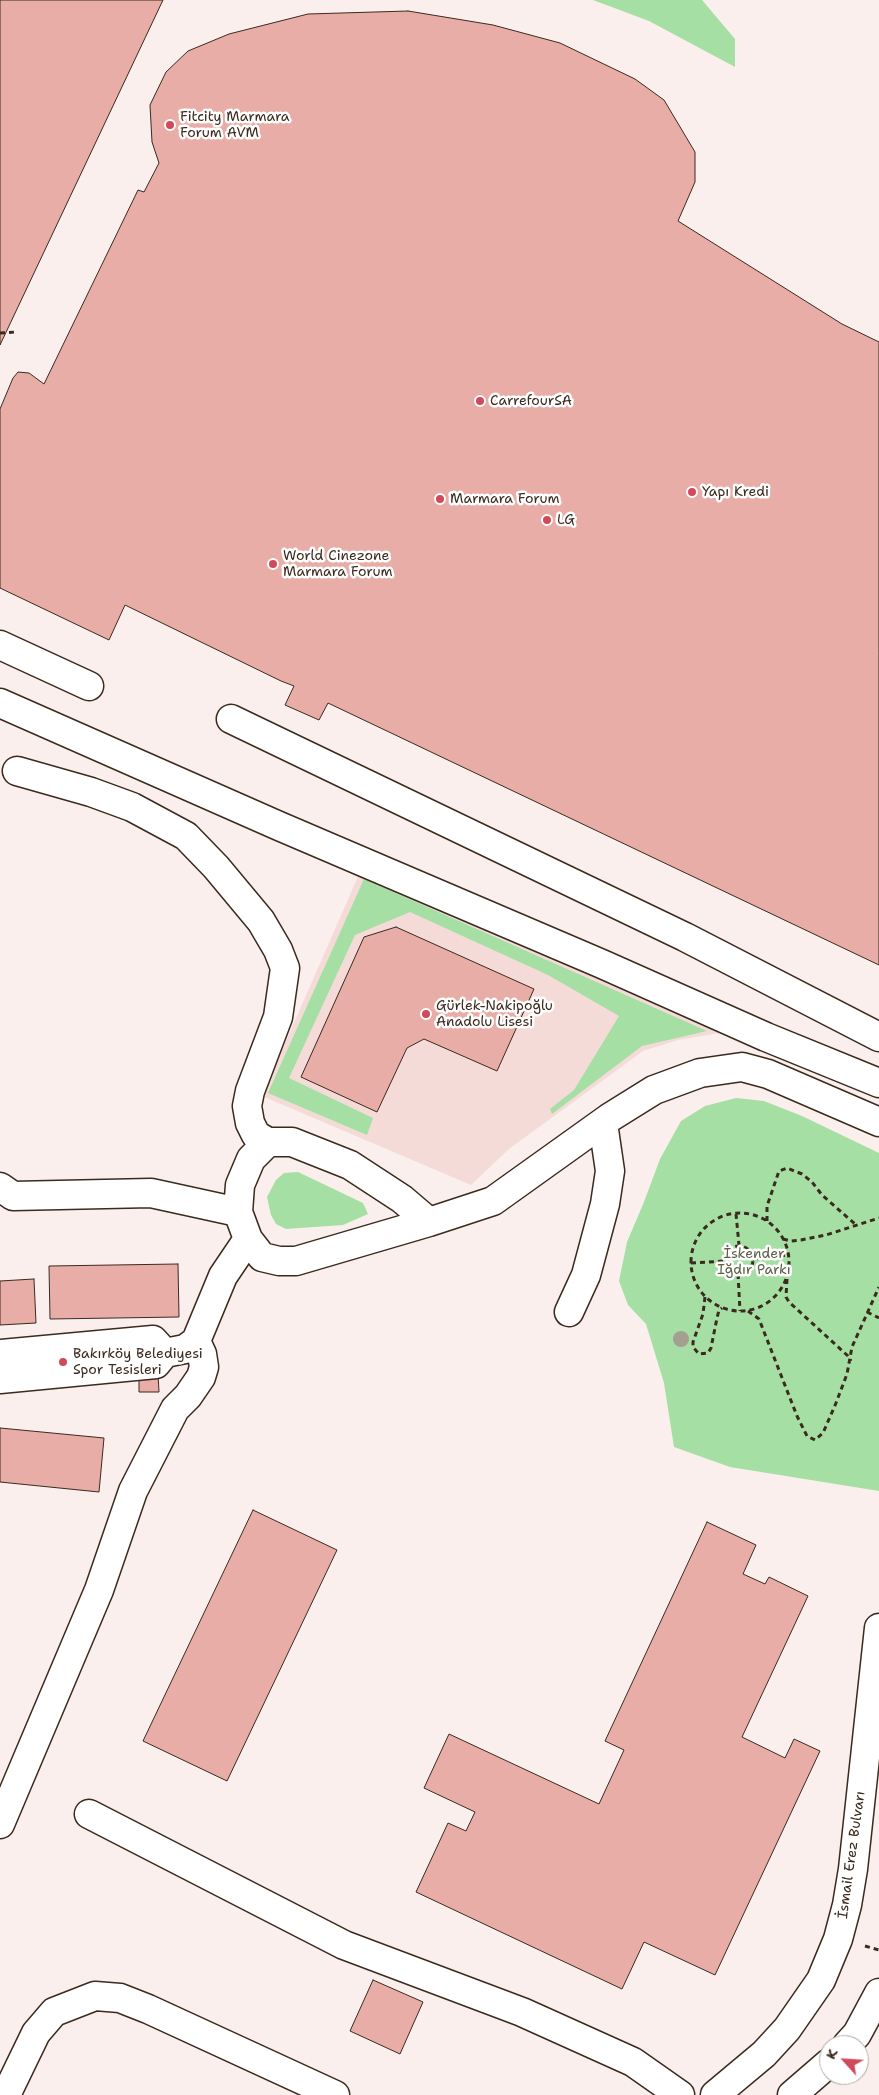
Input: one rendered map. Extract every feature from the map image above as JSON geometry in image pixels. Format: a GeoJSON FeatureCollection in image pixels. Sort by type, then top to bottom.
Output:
{"type":"FeatureCollection","features":[{"type":"Feature","properties":{"kind":"street"},"geometry":{"type":"LineString","coordinates":[[0,645],[89,686]]}},
{"type":"Feature","properties":{"kind":"street"},"geometry":{"type":"LineString","coordinates":[[0,703],[279,826],[800,1051],[879,1083]]}},
{"type":"Feature","properties":{"kind":"street"},"geometry":{"type":"LineString","coordinates":[[231,719],[685,937],[879,1037]]}},
{"type":"Feature","properties":{"kind":"street"},"geometry":{"type":"LineString","coordinates":[[17,771],[91,792],[132,807],[186,836],[216,867],[261,921],[278,950],[285,968],[278,1017],[250,1091],[247,1106],[250,1123],[256,1135],[268,1142],[292,1142],[350,1165],[402,1199],[429,1222]]}},
{"type":"Feature","properties":{"kind":"street"},"geometry":{"type":"LineString","coordinates":[[790,1083],[800,1051]]}},
{"type":"Feature","properties":{"kind":"street"},"geometry":{"type":"LineString","coordinates":[[268,1142],[251,1159],[240,1185],[238,1212],[248,1240],[262,1257],[279,1261],[296,1261],[493,1201],[603,1123],[654,1090],[700,1073],[742,1067],[790,1083],[879,1122]]}},
{"type":"Feature","properties":{"kind":"street"},"geometry":{"type":"LineString","coordinates":[[569,1312],[586,1275],[605,1204],[610,1171],[603,1123]]}},
{"type":"Feature","properties":{"kind":"street"},"geometry":{"type":"LineString","coordinates":[[0,1187],[13,1196],[150,1193],[238,1212]]}},
{"type":"Feature","properties":{"kind":"street"},"geometry":{"type":"LineString","coordinates":[[0,1379],[156,1364],[165,1352],[185,1350],[196,1341],[222,1276],[248,1240]]}},
{"type":"Feature","properties":{"kind":"street"},"geometry":{"type":"LineString","coordinates":[[0,1354],[153,1340],[165,1352]]}},
{"type":"Feature","properties":{"kind":"street"},"geometry":{"type":"LineString","coordinates":[[0,1824],[99,1590],[133,1491],[175,1409],[188,1396],[201,1377],[204,1367],[202,1354],[196,1341]]}},
{"type":"Feature","properties":{"kind":"street","name":"İsmail Erez Bulvarı"},"geometry":{"type":"LineString","coordinates":[[715,2095],[764,2054],[787,2029],[821,1980],[838,1939],[853,1869],[879,1628]]}},
{"type":"Feature","properties":{"kind":"street"},"geometry":{"type":"LineString","coordinates":[[90,1814],[344,1944],[522,2012],[633,2062],[680,2095]]}},
{"type":"Feature","properties":{"kind":"street"},"geometry":{"type":"LineString","coordinates":[[856,2035],[879,1993]]}},
{"type":"Feature","properties":{"kind":"street"},"geometry":{"type":"LineString","coordinates":[[6,2095],[36,2033],[54,2012],[95,1996],[120,1998],[148,2009],[335,2095]]}},
{"type":"Feature","properties":{"kind":"street"},"geometry":{"type":"LineString","coordinates":[[792,2095],[819,2072]]}},
{"type":"Feature","properties":{"kind":"path"},"geometry":{"type":"LineString","coordinates":[[0,334],[16,332]]}},
{"type":"Feature","properties":{"kind":"path"},"geometry":{"type":"LineString","coordinates":[[768,1221],[767,1206],[779,1171],[787,1168],[802,1174],[812,1182],[822,1195],[855,1224]]}},
{"type":"Feature","properties":{"kind":"path"},"geometry":{"type":"LineString","coordinates":[[736,1214],[739,1245]]}},
{"type":"Feature","properties":{"kind":"path"},"geometry":{"type":"LineString","coordinates":[[788,1274],[784,1285],[775,1297],[764,1306],[748,1311],[723,1308],[705,1296],[699,1289],[693,1276],[691,1263],[695,1244],[706,1228],[717,1219],[736,1214],[755,1216],[768,1221],[783,1239],[789,1255],[788,1274],[786,1297],[851,1361]]}},
{"type":"Feature","properties":{"kind":"path"},"geometry":{"type":"LineString","coordinates":[[783,1239],[801,1240],[826,1235],[855,1224],[879,1218]]}},
{"type":"Feature","properties":{"kind":"path"},"geometry":{"type":"LineString","coordinates":[[738,1274],[750,1268],[753,1259],[750,1251],[739,1245]]}},
{"type":"Feature","properties":{"kind":"path"},"geometry":{"type":"LineString","coordinates":[[738,1274],[729,1270],[725,1257],[729,1249],[739,1245]]}},
{"type":"Feature","properties":{"kind":"path"},"geometry":{"type":"LineString","coordinates":[[753,1259],[789,1255]]}},
{"type":"Feature","properties":{"kind":"path"},"geometry":{"type":"LineString","coordinates":[[691,1263],[725,1262]]}},
{"type":"Feature","properties":{"kind":"path"},"geometry":{"type":"LineString","coordinates":[[738,1274],[740,1311]]}},
{"type":"Feature","properties":{"kind":"path"},"geometry":{"type":"LineString","coordinates":[[748,1311],[759,1319],[797,1416],[807,1436],[812,1439],[819,1438],[823,1433],[851,1361],[852,1347],[879,1287]]}},
{"type":"Feature","properties":{"kind":"path"},"geometry":{"type":"LineString","coordinates":[[705,1296],[704,1314],[693,1342],[693,1347],[699,1354],[708,1353],[711,1348],[719,1310],[723,1308]]}},
{"type":"Feature","properties":{"kind":"path"},"geometry":{"type":"LineString","coordinates":[[867,1312],[879,1318]]}},
{"type":"Feature","properties":{"kind":"shaded area"},"geometry":{"type":"Polygon","coordinates":[[[360,872],[726,1032],[678,1040],[643,1051],[509,1149],[471,1185],[262,1096],[360,872]]]}},
{"type":"Feature","properties":{"kind":"green space"},"geometry":{"type":"Polygon","coordinates":[[[593,0],[702,0],[735,39],[735,67],[649,21],[593,0]]]}},
{"type":"Feature","properties":{"kind":"green space"},"geometry":{"type":"Polygon","coordinates":[[[364,879],[707,1031],[642,1046],[552,1114],[550,1109],[574,1090],[619,1016],[548,975],[410,912],[355,935],[289,1078],[373,1118],[367,1135],[268,1093],[364,879]]]}},
{"type":"Feature","properties":{"kind":"green space","name":"İskender Iğdır Parkı"},"geometry":{"type":"Polygon","coordinates":[[[736,1098],[764,1101],[802,1116],[879,1153],[879,1491],[730,1467],[674,1447],[664,1383],[646,1324],[628,1305],[619,1281],[627,1242],[660,1159],[681,1121],[705,1106],[736,1098]]]}},
{"type":"Feature","properties":{"kind":"green space"},"geometry":{"type":"Polygon","coordinates":[[[298,1172],[363,1203],[368,1214],[343,1225],[286,1229],[276,1224],[271,1215],[267,1197],[276,1180],[284,1173],[298,1172]]]}},
{"type":"Feature","properties":{"kind":"building"},"geometry":{"type":"Polygon","coordinates":[[[0,0],[163,0],[0,345],[0,0]]]}},
{"type":"Feature","properties":{"kind":"building","name":"Marmara Forum"},"geometry":{"type":"Polygon","coordinates":[[[408,11],[493,25],[560,43],[635,79],[664,100],[695,152],[695,182],[678,221],[842,324],[879,342],[879,965],[328,703],[319,720],[285,705],[294,686],[125,605],[109,640],[0,588],[0,409],[13,378],[18,372],[29,373],[44,384],[138,190],[144,192],[159,163],[152,142],[150,105],[166,72],[188,51],[229,34],[308,14],[408,11]]]}},
{"type":"Feature","properties":{"kind":"building","name":"Gürlek-Nakipoğlu Anadolu Lisesi"},"geometry":{"type":"Polygon","coordinates":[[[396,927],[534,989],[497,1071],[424,1039],[407,1048],[377,1112],[301,1077],[364,937],[396,927]]]}},
{"type":"Feature","properties":{"kind":"building"},"geometry":{"type":"Polygon","coordinates":[[[178,1264],[179,1317],[50,1319],[49,1266],[178,1264]]]}},
{"type":"Feature","properties":{"kind":"building"},"geometry":{"type":"Polygon","coordinates":[[[34,1279],[36,1323],[0,1325],[0,1281],[34,1279]]]}},
{"type":"Feature","properties":{"kind":"building"},"geometry":{"type":"Polygon","coordinates":[[[139,1374],[158,1374],[159,1392],[139,1392],[139,1374]]]}},
{"type":"Feature","properties":{"kind":"building"},"geometry":{"type":"Polygon","coordinates":[[[0,1428],[104,1438],[99,1492],[0,1482],[0,1428]]]}},
{"type":"Feature","properties":{"kind":"building"},"geometry":{"type":"Polygon","coordinates":[[[253,1510],[337,1550],[227,1781],[143,1741],[253,1510]]]}},
{"type":"Feature","properties":{"kind":"building"},"geometry":{"type":"Polygon","coordinates":[[[707,1522],[756,1545],[743,1574],[765,1584],[769,1577],[808,1596],[742,1737],[785,1758],[794,1739],[820,1751],[715,1975],[644,1942],[622,1989],[416,1892],[448,1823],[466,1831],[475,1812],[424,1788],[449,1734],[599,1804],[624,1750],[605,1741],[707,1522]]]}},
{"type":"Feature","properties":{"kind":"building"},"geometry":{"type":"Polygon","coordinates":[[[373,1980],[423,2002],[400,2054],[350,2031],[373,1980]]]}},
{"type":"Feature","properties":{"kind":"place","name":"Fitcity Marmara Forum AVM"},"geometry":{"type":"Point","coordinates":[170,125]}},
{"type":"Feature","properties":{"kind":"place","name":"CarrefourSA"},"geometry":{"type":"Point","coordinates":[480,401]}},
{"type":"Feature","properties":{"kind":"place","name":"Yapı Kredi"},"geometry":{"type":"Point","coordinates":[692,492]}},
{"type":"Feature","properties":{"kind":"place","name":"Marmara Forum"},"geometry":{"type":"Point","coordinates":[440,499]}},
{"type":"Feature","properties":{"kind":"place","name":"LG"},"geometry":{"type":"Point","coordinates":[547,520]}},
{"type":"Feature","properties":{"kind":"place","name":"World Cinezone Marmara Forum"},"geometry":{"type":"Point","coordinates":[273,564]}},
{"type":"Feature","properties":{"kind":"place","name":"Gürlek-Nakipoğlu Anadolu Lisesi"},"geometry":{"type":"Point","coordinates":[426,1014]}},
{"type":"Feature","properties":{"kind":"place","name":"Bakırköy Belediyesi Spor Tesisleri"},"geometry":{"type":"Point","coordinates":[63,1362]}}]}
